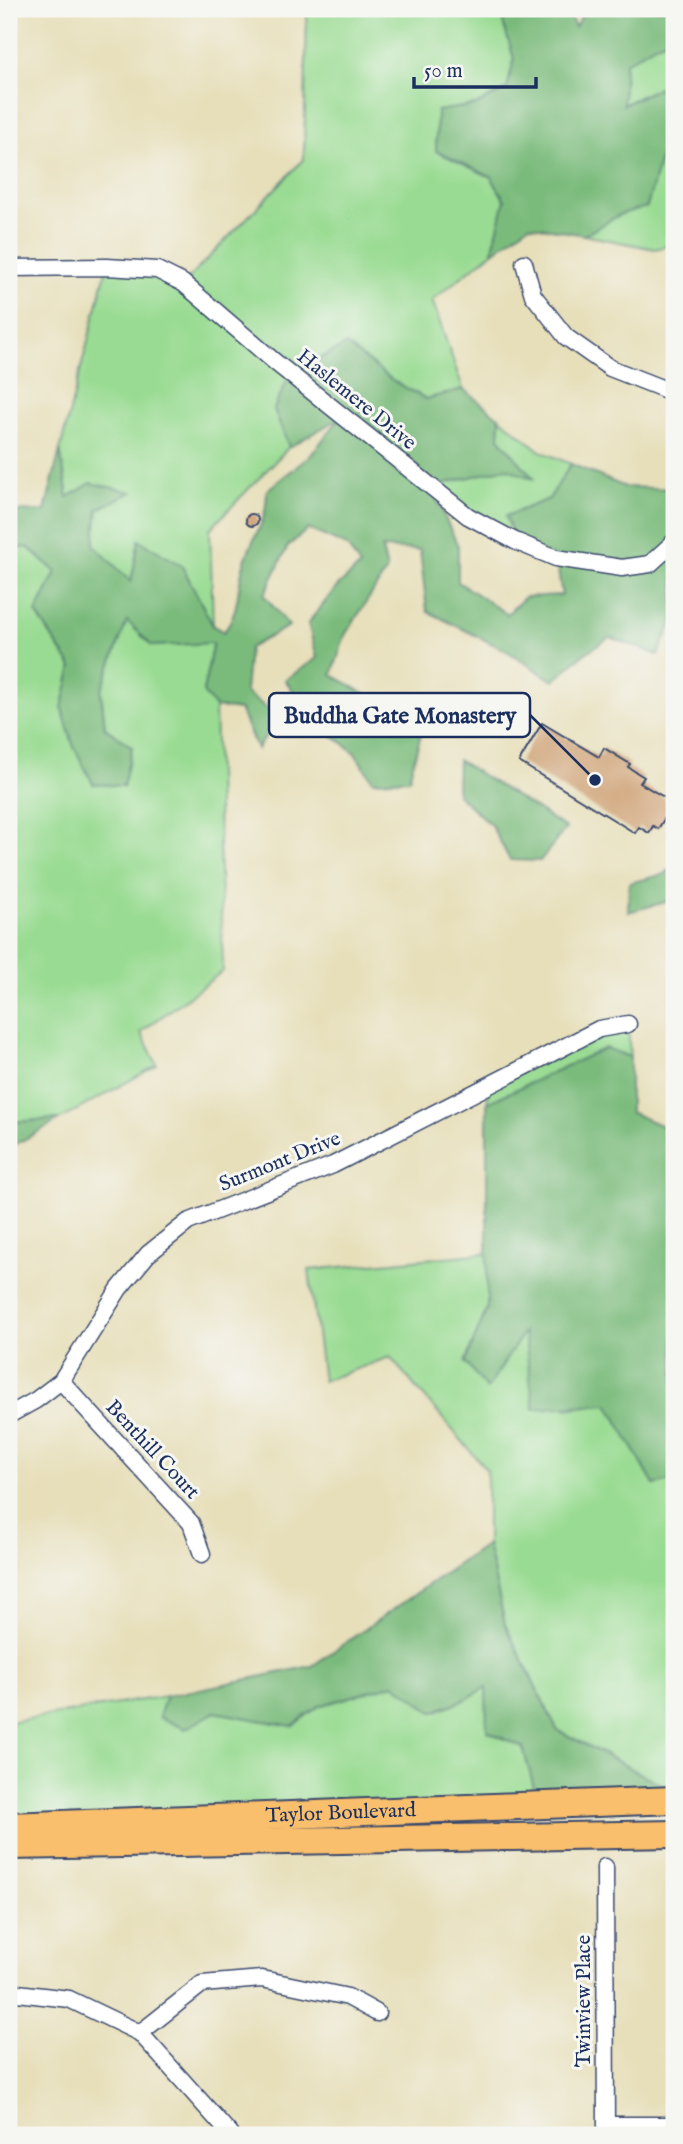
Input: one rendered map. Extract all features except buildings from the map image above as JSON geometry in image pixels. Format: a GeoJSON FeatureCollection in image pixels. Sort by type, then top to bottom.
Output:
{"type":"FeatureCollection","features":[{"type":"Feature","properties":{"kind":"main road","name":"Taylor Boulevard"},"geometry":{"type":"LineString","coordinates":[[9,1826],[674,1800]]}},
{"type":"Feature","properties":{"kind":"main road","name":"Taylor Boulevard"},"geometry":{"type":"LineString","coordinates":[[9,1846],[674,1835]]}},
{"type":"Feature","properties":{"kind":"street"},"geometry":{"type":"LineString","coordinates":[[524,263],[533,295],[566,337],[610,368],[674,393]]}},
{"type":"Feature","properties":{"kind":"street","name":"Haslemere Drive"},"geometry":{"type":"LineString","coordinates":[[9,268],[107,267],[157,270],[183,283],[275,362],[468,516],[556,558],[622,568],[650,564],[674,542]]}},
{"type":"Feature","properties":{"kind":"street","name":"Surmont Drive"},"geometry":{"type":"LineString","coordinates":[[9,1415],[36,1400],[61,1381],[119,1289],[148,1254],[188,1222],[296,1182],[599,1029],[628,1024]]}},
{"type":"Feature","properties":{"kind":"street","name":"Benthill Court"},"geometry":{"type":"LineString","coordinates":[[61,1381],[191,1523],[202,1554]]}},
{"type":"Feature","properties":{"kind":"street","name":"Twinview Place"},"geometry":{"type":"LineString","coordinates":[[605,1867],[606,2130]]}},
{"type":"Feature","properties":{"kind":"street"},"geometry":{"type":"LineString","coordinates":[[140,2033],[202,1984],[262,1979],[348,1997],[377,2013]]}},
{"type":"Feature","properties":{"kind":"street"},"geometry":{"type":"LineString","coordinates":[[9,1992],[69,1999],[140,2033],[231,2135]]}},
{"type":"Feature","properties":{"kind":"street"},"geometry":{"type":"LineString","coordinates":[[606,2130],[674,2125]]}},
{"type":"Feature","properties":{"kind":"green space"},"geometry":{"type":"Polygon","coordinates":[[[307,9],[499,9],[514,59],[507,89],[476,105],[437,111],[436,151],[491,177],[505,201],[492,253],[432,300],[463,389],[426,399],[395,382],[346,345],[274,409],[289,447],[210,529],[213,626],[182,566],[131,583],[93,545],[98,509],[131,492],[68,497],[60,450],[107,267],[184,283],[304,159],[307,9]]]}},
{"type":"Feature","properties":{"kind":"green space"},"geometry":{"type":"Polygon","coordinates":[[[499,9],[567,9],[575,27],[586,9],[674,9],[674,38],[658,43],[625,63],[623,105],[664,85],[674,89],[674,161],[663,148],[647,207],[621,214],[584,235],[529,225],[492,253],[505,200],[491,177],[436,151],[437,111],[476,105],[507,89],[514,59],[499,9]]]}},
{"type":"Feature","properties":{"kind":"green space"},"geometry":{"type":"Polygon","coordinates":[[[674,38],[674,89],[664,85],[622,105],[625,63],[658,43],[674,38]]]}},
{"type":"Feature","properties":{"kind":"green space"},"geometry":{"type":"Polygon","coordinates":[[[663,147],[674,161],[674,244],[655,249],[584,235],[621,214],[647,206],[663,147]]]}},
{"type":"Feature","properties":{"kind":"green space"},"geometry":{"type":"Polygon","coordinates":[[[346,345],[395,382],[426,399],[463,389],[500,418],[499,438],[534,479],[506,468],[431,487],[458,546],[458,582],[507,614],[525,597],[562,595],[556,558],[515,541],[506,516],[549,499],[571,464],[625,487],[674,489],[674,620],[658,655],[610,637],[584,654],[553,681],[507,651],[427,611],[420,550],[382,548],[387,570],[345,635],[332,675],[423,726],[409,779],[373,781],[354,752],[316,722],[285,680],[317,658],[308,623],[337,587],[360,566],[347,546],[308,529],[288,546],[264,595],[289,626],[249,648],[245,692],[279,717],[257,749],[240,710],[215,707],[203,692],[213,643],[152,646],[127,621],[101,691],[105,728],[132,747],[123,786],[93,784],[73,745],[62,708],[72,667],[36,613],[56,572],[28,547],[9,549],[9,512],[45,511],[60,450],[68,497],[91,483],[132,492],[98,509],[94,545],[131,582],[139,540],[182,566],[213,626],[224,632],[234,613],[246,558],[263,520],[267,490],[310,456],[340,418],[289,447],[274,409],[290,374],[346,345]]]}},
{"type":"Feature","properties":{"kind":"green space"},"geometry":{"type":"Polygon","coordinates":[[[500,418],[540,451],[571,464],[549,499],[506,516],[515,541],[431,487],[506,467],[533,479],[499,438],[500,418]]]}},
{"type":"Feature","properties":{"kind":"green space"},"geometry":{"type":"Polygon","coordinates":[[[27,547],[56,572],[36,613],[72,667],[62,709],[123,786],[132,747],[105,728],[101,690],[127,620],[152,646],[213,642],[203,692],[215,707],[223,971],[141,1032],[157,1065],[61,1119],[9,1122],[9,549],[27,547]]]}},
{"type":"Feature","properties":{"kind":"green space"},"geometry":{"type":"Polygon","coordinates":[[[458,760],[566,828],[540,861],[510,860],[491,825],[457,794],[458,760]]]}},
{"type":"Feature","properties":{"kind":"green space"},"geometry":{"type":"Polygon","coordinates":[[[674,866],[674,900],[628,912],[629,883],[665,874],[674,866]]]}},
{"type":"Feature","properties":{"kind":"green space"},"geometry":{"type":"Polygon","coordinates":[[[628,1024],[630,1057],[605,1048],[487,1103],[490,1085],[628,1024]]]}},
{"type":"Feature","properties":{"kind":"green space"},"geometry":{"type":"Polygon","coordinates":[[[605,1048],[630,1057],[630,1112],[674,1131],[674,1480],[654,1485],[608,1404],[534,1409],[524,1332],[487,1389],[465,1362],[487,1309],[487,1103],[605,1048]]]}},
{"type":"Feature","properties":{"kind":"green space"},"geometry":{"type":"Polygon","coordinates":[[[61,1119],[9,1148],[9,1122],[61,1119]]]}},
{"type":"Feature","properties":{"kind":"green space"},"geometry":{"type":"Polygon","coordinates":[[[487,1253],[487,1309],[465,1362],[487,1388],[524,1330],[567,1409],[608,1403],[654,1485],[674,1480],[674,1791],[557,1730],[505,1624],[487,1544],[487,1470],[390,1357],[323,1381],[309,1270],[487,1253]]]}},
{"type":"Feature","properties":{"kind":"green space"},"geometry":{"type":"Polygon","coordinates":[[[487,1544],[505,1625],[557,1730],[674,1791],[539,1806],[523,1747],[487,1731],[486,1687],[464,1700],[433,1712],[394,1684],[319,1706],[292,1726],[215,1712],[185,1729],[159,1717],[166,1696],[312,1666],[487,1544]]]}},
{"type":"Feature","properties":{"kind":"green space"},"geometry":{"type":"Polygon","coordinates":[[[394,1684],[433,1712],[464,1700],[487,1687],[523,1747],[539,1806],[9,1826],[9,1722],[166,1696],[159,1717],[215,1712],[292,1726],[319,1706],[394,1684]]]}},
{"type":"Feature","properties":{"kind":"place","name":"Buddha Gate Monastery"},"geometry":{"type":"Point","coordinates":[595,780]}}]}
